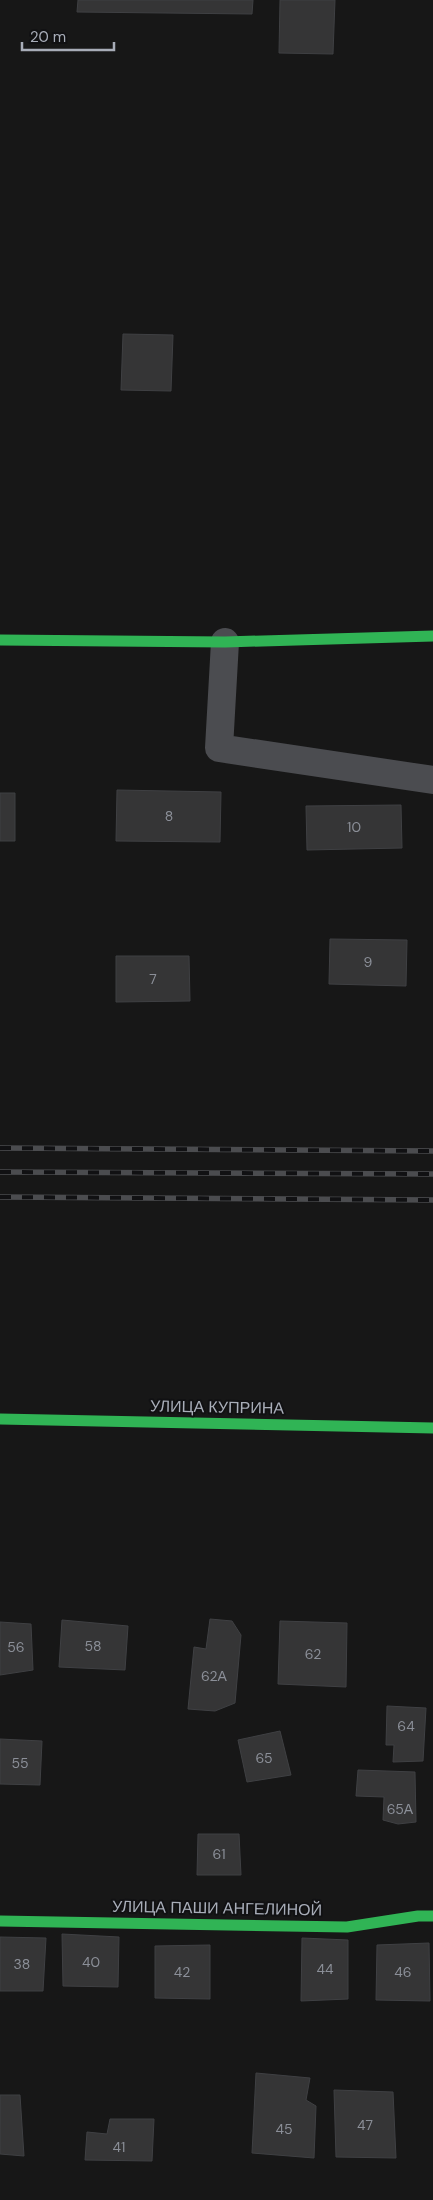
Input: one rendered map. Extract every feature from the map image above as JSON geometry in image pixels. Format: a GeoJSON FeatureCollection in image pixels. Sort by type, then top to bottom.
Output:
{"type":"FeatureCollection","features":[{"type":"Feature","properties":{"kind":"street"},"geometry":{"type":"LineString","coordinates":[[0,640],[225,642],[433,636]]}},
{"type":"Feature","properties":{"kind":"street"},"geometry":{"type":"LineString","coordinates":[[225,642],[219,748],[433,780]]}},
{"type":"Feature","properties":{"kind":"street","name":"УЛИЦА КУПРИНА"},"geometry":{"type":"LineString","coordinates":[[0,1419],[433,1428]]}},
{"type":"Feature","properties":{"kind":"street","name":"УЛИЦА ПАШИ АНГЕЛИНОЙ"},"geometry":{"type":"LineString","coordinates":[[0,1921],[347,1927],[418,1916],[433,1916]]}},
{"type":"Feature","properties":{"kind":"building"},"geometry":{"type":"Polygon","coordinates":[[[78,0],[253,0],[252,14],[77,12],[78,0]]]}},
{"type":"Feature","properties":{"kind":"building"},"geometry":{"type":"Polygon","coordinates":[[[280,0],[335,0],[333,54],[279,53],[280,0]]]}},
{"type":"Feature","properties":{"kind":"building"},"geometry":{"type":"Polygon","coordinates":[[[123,334],[173,335],[171,391],[121,390],[123,334]]]}},
{"type":"Feature","properties":{"kind":"building"},"geometry":{"type":"Polygon","coordinates":[[[117,790],[221,792],[220,842],[116,841],[117,790]]]}},
{"type":"Feature","properties":{"kind":"building"},"geometry":{"type":"Polygon","coordinates":[[[0,793],[15,793],[15,841],[0,841],[0,793]]]}},
{"type":"Feature","properties":{"kind":"building"},"geometry":{"type":"Polygon","coordinates":[[[401,805],[402,848],[307,850],[306,806],[401,805]]]}},
{"type":"Feature","properties":{"kind":"building"},"geometry":{"type":"Polygon","coordinates":[[[330,939],[407,940],[406,986],[329,984],[330,939]]]}},
{"type":"Feature","properties":{"kind":"building"},"geometry":{"type":"Polygon","coordinates":[[[116,956],[189,956],[190,1001],[116,1002],[116,956]]]}},
{"type":"Feature","properties":{"kind":"building"},"geometry":{"type":"Polygon","coordinates":[[[210,1619],[232,1621],[241,1635],[235,1703],[215,1711],[188,1709],[194,1647],[206,1649],[210,1619]]]}},
{"type":"Feature","properties":{"kind":"building"},"geometry":{"type":"Polygon","coordinates":[[[62,1620],[128,1626],[125,1670],[59,1667],[62,1620]]]}},
{"type":"Feature","properties":{"kind":"building"},"geometry":{"type":"Polygon","coordinates":[[[280,1621],[347,1623],[346,1687],[278,1684],[280,1621]]]}},
{"type":"Feature","properties":{"kind":"building"},"geometry":{"type":"Polygon","coordinates":[[[0,1622],[31,1624],[33,1670],[0,1675],[0,1622]]]}},
{"type":"Feature","properties":{"kind":"building"},"geometry":{"type":"Polygon","coordinates":[[[387,1706],[426,1708],[423,1761],[393,1762],[394,1745],[386,1745],[387,1706]]]}},
{"type":"Feature","properties":{"kind":"building"},"geometry":{"type":"Polygon","coordinates":[[[280,1731],[291,1775],[247,1782],[238,1740],[280,1731]]]}},
{"type":"Feature","properties":{"kind":"building"},"geometry":{"type":"Polygon","coordinates":[[[0,1739],[42,1741],[40,1785],[0,1784],[0,1739]]]}},
{"type":"Feature","properties":{"kind":"building"},"geometry":{"type":"Polygon","coordinates":[[[358,1770],[415,1772],[416,1822],[398,1824],[383,1820],[384,1797],[356,1796],[358,1770]]]}},
{"type":"Feature","properties":{"kind":"building"},"geometry":{"type":"Polygon","coordinates":[[[198,1834],[239,1834],[241,1875],[197,1875],[198,1834]]]}},
{"type":"Feature","properties":{"kind":"building"},"geometry":{"type":"Polygon","coordinates":[[[62,1934],[119,1937],[118,1987],[63,1986],[62,1934]]]}},
{"type":"Feature","properties":{"kind":"building"},"geometry":{"type":"Polygon","coordinates":[[[0,1937],[46,1938],[43,1991],[0,1991],[0,1937]]]}},
{"type":"Feature","properties":{"kind":"building"},"geometry":{"type":"Polygon","coordinates":[[[302,1938],[348,1940],[348,1999],[301,2001],[302,1938]]]}},
{"type":"Feature","properties":{"kind":"building"},"geometry":{"type":"Polygon","coordinates":[[[429,1943],[430,2001],[376,2000],[377,1945],[429,1943]]]}},
{"type":"Feature","properties":{"kind":"building"},"geometry":{"type":"Polygon","coordinates":[[[210,1945],[210,1999],[155,1998],[155,1946],[210,1945]]]}},
{"type":"Feature","properties":{"kind":"building"},"geometry":{"type":"Polygon","coordinates":[[[256,2073],[310,2078],[306,2100],[316,2106],[314,2158],[252,2153],[256,2073]]]}},
{"type":"Feature","properties":{"kind":"building"},"geometry":{"type":"Polygon","coordinates":[[[334,2090],[393,2092],[396,2158],[336,2157],[334,2090]]]}},
{"type":"Feature","properties":{"kind":"building"},"geometry":{"type":"Polygon","coordinates":[[[0,2095],[20,2095],[24,2156],[0,2154],[0,2095]]]}},
{"type":"Feature","properties":{"kind":"building"},"geometry":{"type":"Polygon","coordinates":[[[110,2119],[154,2119],[152,2161],[85,2160],[87,2132],[107,2134],[110,2119]]]}},
{"type":"Feature","properties":{"kind":"railway"},"geometry":{"type":"LineString","coordinates":[[0,1148],[433,1151]]}},
{"type":"Feature","properties":{"kind":"railway"},"geometry":{"type":"LineString","coordinates":[[0,1172],[433,1174]]}},
{"type":"Feature","properties":{"kind":"railway"},"geometry":{"type":"LineString","coordinates":[[0,1197],[433,1200]]}},
{"type":"Feature","properties":{"kind":"traffic: fast"},"geometry":{"type":"LineString","coordinates":[[0,640],[225,642],[433,636]]}},
{"type":"Feature","properties":{"kind":"traffic: fast"},"geometry":{"type":"LineString","coordinates":[[0,1419],[433,1428]]}},
{"type":"Feature","properties":{"kind":"traffic: fast"},"geometry":{"type":"LineString","coordinates":[[0,1921],[347,1927],[418,1916],[433,1916]]}}]}
